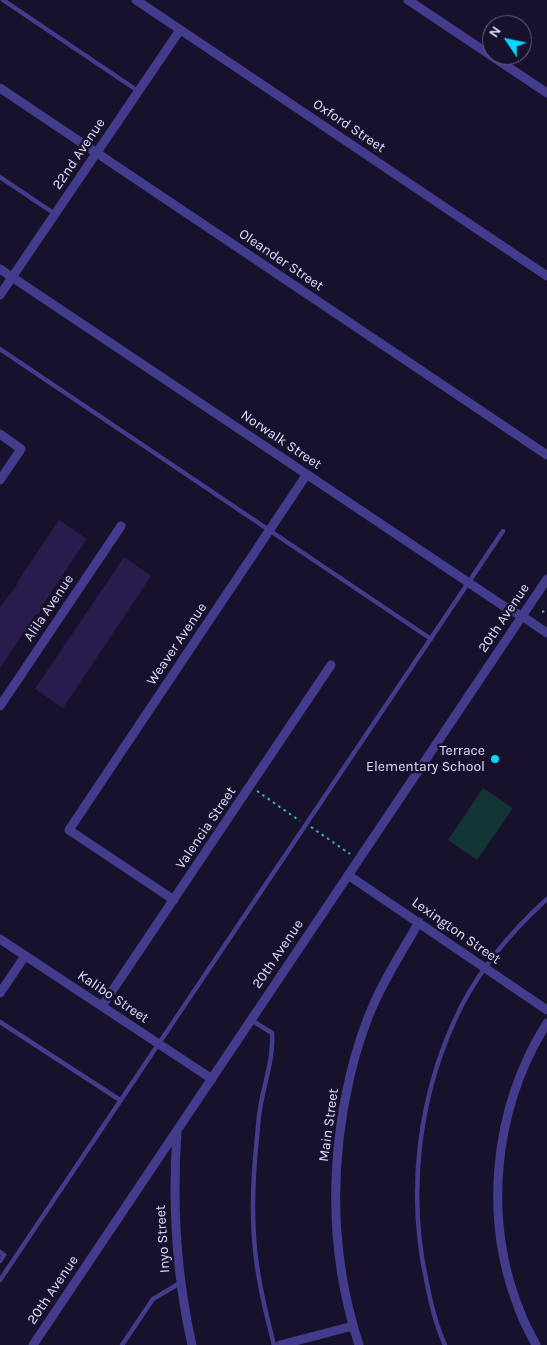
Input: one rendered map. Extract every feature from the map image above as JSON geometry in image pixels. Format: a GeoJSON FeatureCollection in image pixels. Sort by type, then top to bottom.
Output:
{"type":"FeatureCollection","features":[{"type":"Feature","properties":{"kind":"street","name":"Oxford Street"},"geometry":{"type":"LineString","coordinates":[[136,0],[547,276]]}},
{"type":"Feature","properties":{"kind":"street"},"geometry":{"type":"LineString","coordinates":[[408,0],[547,93]]}},
{"type":"Feature","properties":{"kind":"street","name":"22nd Avenue"},"geometry":{"type":"LineString","coordinates":[[0,295],[180,30]]}},
{"type":"Feature","properties":{"kind":"street","name":"Oleander Street"},"geometry":{"type":"LineString","coordinates":[[0,88],[547,455]]}},
{"type":"Feature","properties":{"kind":"street","name":"Norwalk Street"},"geometry":{"type":"LineString","coordinates":[[0,269],[508,609],[547,633]]}},
{"type":"Feature","properties":{"kind":"street"},"geometry":{"type":"LineString","coordinates":[[0,434],[21,449],[0,480]]}},
{"type":"Feature","properties":{"kind":"street","name":"Weaver Avenue"},"geometry":{"type":"LineString","coordinates":[[174,900],[69,830],[307,474]]}},
{"type":"Feature","properties":{"kind":"street","name":"Alila Avenue"},"geometry":{"type":"LineString","coordinates":[[0,706],[121,526]]}},
{"type":"Feature","properties":{"kind":"street","name":"20th Avenue"},"geometry":{"type":"LineString","coordinates":[[33,1345],[547,579]]}},
{"type":"Feature","properties":{"kind":"street","name":"Valencia Street"},"geometry":{"type":"LineString","coordinates":[[102,1006],[331,665]]}},
{"type":"Feature","properties":{"kind":"street","name":"Lexington Street"},"geometry":{"type":"LineString","coordinates":[[348,874],[547,1010]]}},
{"type":"Feature","properties":{"kind":"street","name":"Main Street"},"geometry":{"type":"LineString","coordinates":[[360,1345],[353,1326],[342,1277],[336,1232],[335,1185],[338,1138],[346,1093],[361,1038],[374,1002],[419,922]]}},
{"type":"Feature","properties":{"kind":"street","name":"Kalibo Street"},"geometry":{"type":"LineString","coordinates":[[0,939],[212,1079]]}},
{"type":"Feature","properties":{"kind":"street"},"geometry":{"type":"LineString","coordinates":[[0,993],[25,956]]}},
{"type":"Feature","properties":{"kind":"street"},"geometry":{"type":"LineString","coordinates":[[536,1345],[521,1314],[505,1265],[498,1211],[498,1170],[503,1134],[512,1097],[532,1048],[547,1023]]}},
{"type":"Feature","properties":{"kind":"street","name":"Inyo Street"},"geometry":{"type":"LineString","coordinates":[[177,1130],[174,1178],[175,1226],[180,1283],[192,1345]]}},
{"type":"Feature","properties":{"kind":"street"},"geometry":{"type":"LineString","coordinates":[[280,1345],[353,1326]]}},
{"type":"Feature","properties":{"kind":"lane"},"geometry":{"type":"LineString","coordinates":[[3,0],[138,91]]}},
{"type":"Feature","properties":{"kind":"lane"},"geometry":{"type":"LineString","coordinates":[[0,177],[55,214]]}},
{"type":"Feature","properties":{"kind":"lane"},"geometry":{"type":"LineString","coordinates":[[0,350],[431,639]]}},
{"type":"Feature","properties":{"kind":"lane"},"geometry":{"type":"LineString","coordinates":[[0,1280],[503,531]]}},
{"type":"Feature","properties":{"kind":"lane"},"geometry":{"type":"LineString","coordinates":[[445,1345],[431,1304],[422,1262],[418,1223],[420,1140],[429,1092],[443,1049],[463,1004],[485,968],[511,936],[547,899]]}},
{"type":"Feature","properties":{"kind":"lane"},"geometry":{"type":"LineString","coordinates":[[251,1020],[272,1033],[273,1048],[260,1108],[253,1183],[254,1238],[263,1303],[274,1345]]}},
{"type":"Feature","properties":{"kind":"lane"},"geometry":{"type":"LineString","coordinates":[[0,1022],[120,1100]]}},
{"type":"Feature","properties":{"kind":"lane"},"geometry":{"type":"LineString","coordinates":[[0,1252],[4,1255],[0,1261]]}},
{"type":"Feature","properties":{"kind":"lane"},"geometry":{"type":"LineString","coordinates":[[122,1345],[153,1299],[180,1283]]}},
{"type":"Feature","properties":{"kind":"path"},"geometry":{"type":"LineString","coordinates":[[542,612],[547,610]]}},
{"type":"Feature","properties":{"kind":"green space"},"geometry":{"type":"Polygon","coordinates":[[[483,788],[513,808],[477,860],[448,840],[483,788]]]}},
{"type":"Feature","properties":{"kind":"building"},"geometry":{"type":"Polygon","coordinates":[[[59,520],[87,539],[42,606],[38,615],[36,614],[0,668],[0,607],[17,585],[59,520]]]}},
{"type":"Feature","properties":{"kind":"building"},"geometry":{"type":"Polygon","coordinates":[[[124,557],[151,576],[63,708],[35,689],[124,557]]]}},
{"type":"Feature","properties":{"kind":"place","name":"Terrace Elementary School"},"geometry":{"type":"Point","coordinates":[495,759]}}]}
